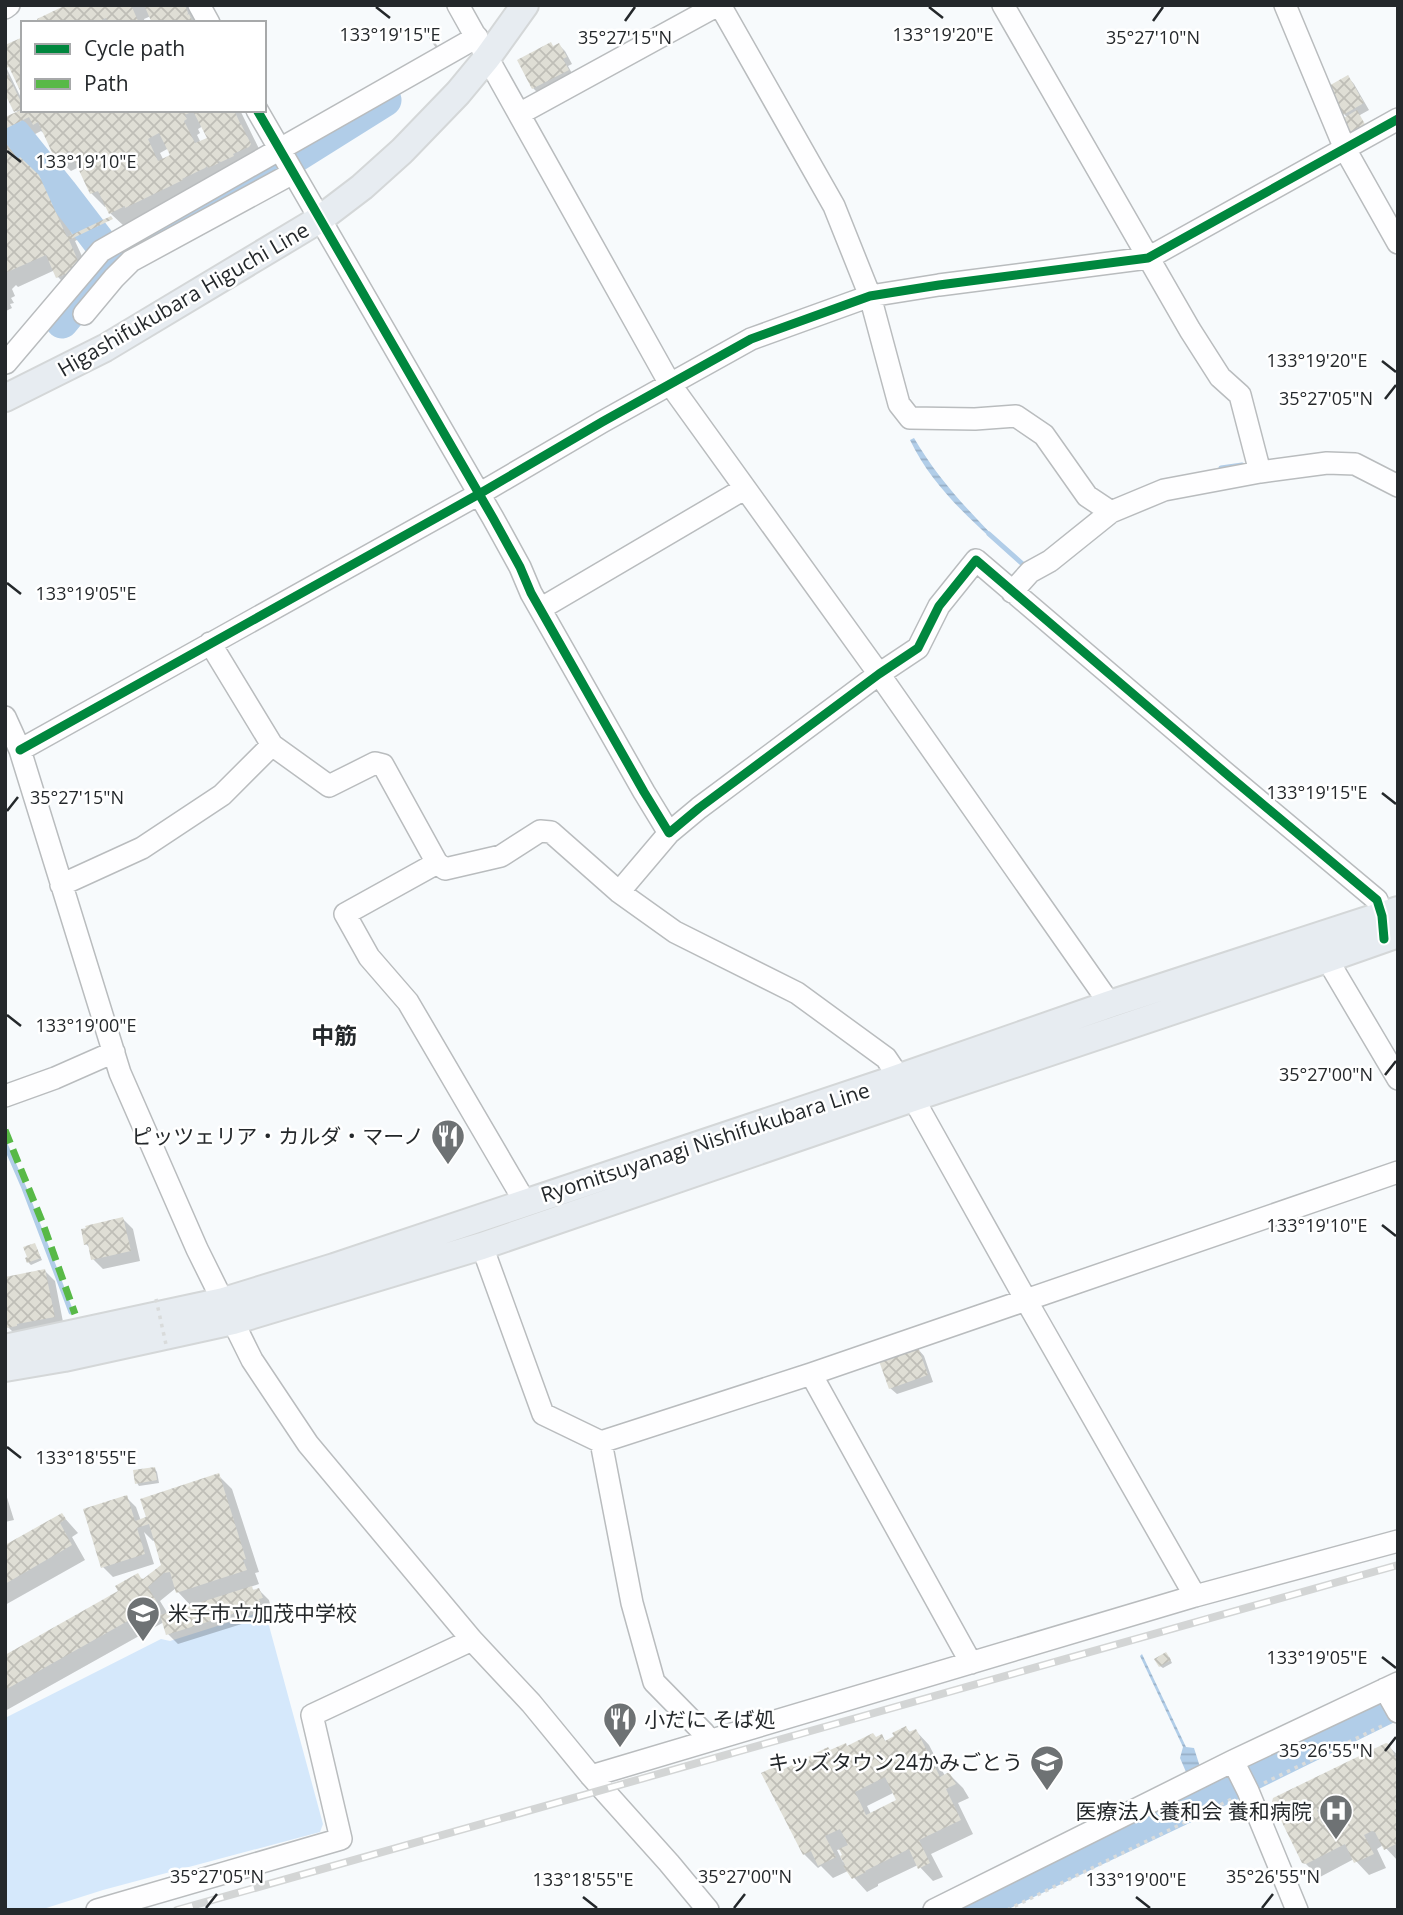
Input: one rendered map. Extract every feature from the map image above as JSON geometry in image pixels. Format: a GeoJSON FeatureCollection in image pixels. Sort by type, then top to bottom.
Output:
{"type":"FeatureCollection","features":[{"type":"Feature","properties":{"kind":"main road","name":"Higashifukubara Higuchi Line"},"geometry":{"type":"LineString","coordinates":[[5,398],[105,348],[320,219],[362,187],[402,151],[458,93],[482,47],[524,5]]}},
{"type":"Feature","properties":{"kind":"main road","name":"Ryomitsuyanagi Nishifukubara Line"},"geometry":{"type":"LineString","coordinates":[[5,1348],[228,1311],[334,1268],[526,1202],[906,1088],[1390,924]]}},
{"type":"Feature","properties":{"kind":"main road","name":"Ryomitsuyanagi Nishifukubara Line"},"geometry":{"type":"LineString","coordinates":[[5,1368],[64,1358],[228,1311],[482,1247],[906,1088],[1111,1004],[1323,948]]}},
{"type":"Feature","properties":{"kind":"street"},"geometry":{"type":"LineString","coordinates":[[199,5],[208,21]]}},
{"type":"Feature","properties":{"kind":"street"},"geometry":{"type":"LineString","coordinates":[[458,5],[670,384],[879,674],[1111,1004]]}},
{"type":"Feature","properties":{"kind":"street"},"geometry":{"type":"LineString","coordinates":[[519,114],[719,5],[834,206],[870,296],[899,404],[909,418],[975,419],[1016,416],[1044,435],[1087,496],[1104,508]]}},
{"type":"Feature","properties":{"kind":"street"},"geometry":{"type":"LineString","coordinates":[[1003,5],[1190,330],[1220,377],[1240,395],[1259,472]]}},
{"type":"Feature","properties":{"kind":"street"},"geometry":{"type":"LineString","coordinates":[[1285,5],[1345,149],[1398,243]]}},
{"type":"Feature","properties":{"kind":"street"},"geometry":{"type":"LineString","coordinates":[[84,314],[131,261],[286,161],[482,47]]}},
{"type":"Feature","properties":{"kind":"street"},"geometry":{"type":"LineString","coordinates":[[258,112],[479,494],[540,609],[669,833]]}},
{"type":"Feature","properties":{"kind":"street"},"geometry":{"type":"LineString","coordinates":[[19,750],[751,339],[870,296],[1148,258],[1398,119]]}},
{"type":"Feature","properties":{"kind":"street"},"geometry":{"type":"LineString","coordinates":[[6,363],[101,251],[286,161]]}},
{"type":"Feature","properties":{"kind":"street"},"geometry":{"type":"LineString","coordinates":[[1012,592],[1030,572],[1050,561],[1104,508],[1164,490],[1259,472],[1326,463],[1356,464],[1398,486]]}},
{"type":"Feature","properties":{"kind":"street"},"geometry":{"type":"LineString","coordinates":[[540,609],[744,489]]}},
{"type":"Feature","properties":{"kind":"street"},"geometry":{"type":"LineString","coordinates":[[620,892],[669,833],[699,808],[879,674],[918,649],[939,606],[976,560],[1377,900],[1390,924]]}},
{"type":"Feature","properties":{"kind":"street"},"geometry":{"type":"LineString","coordinates":[[210,643],[272,745],[329,786],[375,763],[383,765],[437,863],[445,869],[501,856],[540,831],[551,832],[620,892],[675,932],[797,993],[886,1058],[906,1088],[1195,1597]]}},
{"type":"Feature","properties":{"kind":"street"},"geometry":{"type":"LineString","coordinates":[[5,717],[19,750],[120,1073],[197,1249],[252,1360],[308,1444],[472,1640],[531,1703],[708,1910]]}},
{"type":"Feature","properties":{"kind":"street"},"geometry":{"type":"LineString","coordinates":[[61,885],[142,848],[222,794],[272,745]]}},
{"type":"Feature","properties":{"kind":"street"},"geometry":{"type":"LineString","coordinates":[[437,863],[345,914],[369,957],[408,1002],[526,1202]]}},
{"type":"Feature","properties":{"kind":"street"},"geometry":{"type":"LineString","coordinates":[[1323,948],[1398,1079]]}},
{"type":"Feature","properties":{"kind":"street"},"geometry":{"type":"LineString","coordinates":[[5,1096],[114,1052]]}},
{"type":"Feature","properties":{"kind":"street"},"geometry":{"type":"LineString","coordinates":[[482,1247],[543,1414],[601,1442],[811,1374],[1398,1172]]}},
{"type":"Feature","properties":{"kind":"street"},"geometry":{"type":"LineString","coordinates":[[811,1374],[971,1663]]}},
{"type":"Feature","properties":{"kind":"street"},"geometry":{"type":"LineString","coordinates":[[601,1442],[632,1603],[654,1682],[704,1733],[708,1741]]}},
{"type":"Feature","properties":{"kind":"street"},"geometry":{"type":"LineString","coordinates":[[591,1776],[1195,1597],[1398,1541]]}},
{"type":"Feature","properties":{"kind":"street"},"geometry":{"type":"LineString","coordinates":[[97,1910],[341,1839],[312,1715],[472,1640]]}},
{"type":"Feature","properties":{"kind":"street"},"geometry":{"type":"LineString","coordinates":[[934,1910],[1241,1777],[1392,1695]]}},
{"type":"Feature","properties":{"kind":"street"},"geometry":{"type":"LineString","coordinates":[[1241,1777],[1297,1910]]}},
{"type":"Feature","properties":{"kind":"path"},"geometry":{"type":"LineString","coordinates":[[161,1354],[169,1350],[155,1301],[165,1300]]}},
{"type":"Feature","properties":{"kind":"path"},"geometry":{"type":"LineString","coordinates":[[1007,1910],[1241,1777],[1398,1719]]}},
{"type":"Feature","properties":{"kind":"shaded area"},"geometry":{"type":"Polygon","coordinates":[[[914,438],[941,478],[995,538],[993,540],[936,482],[910,440],[914,438]]]}},
{"type":"Feature","properties":{"kind":"shaded area"},"geometry":{"type":"Polygon","coordinates":[[[265,1611],[323,1824],[320,1832],[103,1890],[40,1910],[5,1910],[5,1718],[161,1639],[170,1641],[265,1611]]]}},
{"type":"Feature","properties":{"kind":"shaded area"},"geometry":{"type":"Polygon","coordinates":[[[1142,1654],[1186,1747],[1194,1748],[1200,1767],[1186,1772],[1180,1758],[1183,1747],[1140,1656],[1142,1654]]]}},
{"type":"Feature","properties":{"kind":"building"},"geometry":{"type":"Polygon","coordinates":[[[66,5],[131,5],[138,21],[107,21],[106,18],[99,21],[37,19],[66,5]]]}},
{"type":"Feature","properties":{"kind":"building"},"geometry":{"type":"Polygon","coordinates":[[[144,5],[185,5],[187,15],[189,14],[192,21],[151,21],[144,5]]]}},
{"type":"Feature","properties":{"kind":"building"},"geometry":{"type":"Polygon","coordinates":[[[21,38],[21,93],[9,67],[5,66],[5,45],[21,38]]]}},
{"type":"Feature","properties":{"kind":"building"},"geometry":{"type":"Polygon","coordinates":[[[551,42],[553,46],[559,43],[567,57],[563,59],[569,70],[532,89],[517,60],[551,42]]]}},
{"type":"Feature","properties":{"kind":"building"},"geometry":{"type":"Polygon","coordinates":[[[5,69],[21,102],[21,109],[14,112],[5,94],[5,69]]]}},
{"type":"Feature","properties":{"kind":"building"},"geometry":{"type":"Polygon","coordinates":[[[1348,75],[1364,103],[1343,115],[1327,87],[1348,75]]]}},
{"type":"Feature","properties":{"kind":"building"},"geometry":{"type":"Polygon","coordinates":[[[21,110],[21,112],[191,112],[185,115],[187,119],[184,121],[195,143],[207,138],[194,112],[235,112],[239,125],[241,124],[251,144],[233,154],[234,156],[218,161],[219,163],[208,168],[207,166],[109,214],[98,191],[90,194],[70,151],[55,159],[38,122],[33,125],[29,117],[5,129],[5,117],[21,110]],[[159,133],[148,139],[158,161],[170,155],[159,133]]]}},
{"type":"Feature","properties":{"kind":"building"},"geometry":{"type":"Polygon","coordinates":[[[1357,110],[1366,126],[1351,135],[1342,119],[1357,110]]]}},
{"type":"Feature","properties":{"kind":"building"},"geometry":{"type":"Polygon","coordinates":[[[5,142],[18,159],[20,157],[39,175],[67,237],[111,216],[113,219],[69,240],[79,263],[78,269],[56,278],[46,255],[5,273],[5,142]]]}},
{"type":"Feature","properties":{"kind":"building"},"geometry":{"type":"Polygon","coordinates":[[[123,1217],[131,1251],[91,1260],[81,1229],[123,1217]]]}},
{"type":"Feature","properties":{"kind":"building"},"geometry":{"type":"Polygon","coordinates":[[[35,1243],[41,1258],[27,1263],[23,1247],[35,1243]]]}},
{"type":"Feature","properties":{"kind":"building"},"geometry":{"type":"Polygon","coordinates":[[[45,1269],[55,1317],[6,1328],[5,1277],[45,1269]]]}},
{"type":"Feature","properties":{"kind":"building"},"geometry":{"type":"Polygon","coordinates":[[[918,1347],[928,1375],[889,1389],[879,1361],[918,1347]]]}},
{"type":"Feature","properties":{"kind":"building"},"geometry":{"type":"Polygon","coordinates":[[[155,1467],[157,1480],[135,1484],[133,1470],[155,1467]]]}},
{"type":"Feature","properties":{"kind":"building"},"geometry":{"type":"Polygon","coordinates":[[[219,1473],[247,1570],[176,1593],[170,1572],[164,1573],[148,1587],[158,1604],[5,1690],[5,1655],[118,1591],[115,1586],[138,1573],[143,1579],[161,1565],[149,1524],[137,1528],[145,1554],[101,1568],[83,1509],[127,1495],[135,1521],[146,1517],[140,1499],[219,1473]]]}},
{"type":"Feature","properties":{"kind":"building"},"geometry":{"type":"Polygon","coordinates":[[[62,1513],[66,1519],[60,1523],[72,1545],[5,1584],[5,1545],[62,1513]]]}},
{"type":"Feature","properties":{"kind":"building"},"geometry":{"type":"Polygon","coordinates":[[[252,1586],[253,1590],[259,1588],[263,1598],[259,1599],[261,1604],[258,1606],[166,1635],[160,1615],[252,1586]]]}},
{"type":"Feature","properties":{"kind":"building"},"geometry":{"type":"Polygon","coordinates":[[[1166,1652],[1171,1660],[1159,1667],[1154,1659],[1166,1652]]]}},
{"type":"Feature","properties":{"kind":"building"},"geometry":{"type":"Polygon","coordinates":[[[906,1726],[909,1732],[916,1729],[940,1777],[949,1772],[956,1784],[946,1789],[961,1820],[919,1840],[930,1863],[918,1869],[909,1849],[852,1879],[840,1856],[842,1855],[839,1849],[848,1845],[840,1829],[825,1836],[836,1857],[818,1866],[811,1851],[803,1855],[761,1773],[776,1766],[780,1771],[828,1747],[830,1750],[846,1743],[847,1746],[873,1733],[876,1737],[882,1734],[885,1741],[894,1736],[892,1733],[906,1726]],[[885,1777],[855,1792],[866,1815],[896,1800],[885,1777]]]}},
{"type":"Feature","properties":{"kind":"building"},"geometry":{"type":"Polygon","coordinates":[[[1386,1743],[1389,1744],[1398,1762],[1398,1843],[1384,1850],[1372,1831],[1364,1835],[1374,1854],[1354,1863],[1345,1844],[1306,1864],[1302,1863],[1272,1802],[1273,1798],[1386,1743]],[[1342,1798],[1317,1810],[1322,1823],[1349,1811],[1342,1798]]]}},
{"type":"Feature","properties":{"kind":"waterway"},"geometry":{"type":"LineString","coordinates":[[62,322],[113,260],[267,174],[385,100]]}},
{"type":"Feature","properties":{"kind":"waterway"},"geometry":{"type":"LineString","coordinates":[[15,135],[113,260]]}},
{"type":"Feature","properties":{"kind":"waterway"},"geometry":{"type":"LineString","coordinates":[[1221,468],[1242,465]]}},
{"type":"Feature","properties":{"kind":"waterway"},"geometry":{"type":"LineString","coordinates":[[989,534],[1026,567]]}},
{"type":"Feature","properties":{"kind":"waterway"},"geometry":{"type":"LineString","coordinates":[[5,1144],[71,1312]]}},
{"type":"Feature","properties":{"kind":"waterway"},"geometry":{"type":"LineString","coordinates":[[968,1910],[1398,1702]]}},
{"type":"Feature","properties":{"kind":"railway"},"geometry":{"type":"LineString","coordinates":[[177,1910],[1398,1565]]}},
{"type":"Feature","properties":{"kind":"marked path"},"geometry":{"type":"LineString","coordinates":[[5,1130],[75,1314]]}},
{"type":"Feature","properties":{"kind":"cycle path"},"geometry":{"type":"LineString","coordinates":[[258,112],[493,518],[531,593],[669,833],[879,674],[918,648],[939,606],[976,560],[1377,900],[1384,939]]}},
{"type":"Feature","properties":{"kind":"cycle path"},"geometry":{"type":"LineString","coordinates":[[20,750],[751,339],[870,296],[1148,258],[1398,119]]}},
{"type":"Feature","properties":{"kind":"place","name":"ピッツェリア・カルダ・マーノ"},"geometry":{"type":"Point","coordinates":[448,1166]}},
{"type":"Feature","properties":{"kind":"place","name":"米子市立加茂中学校"},"geometry":{"type":"Point","coordinates":[143,1643]}},
{"type":"Feature","properties":{"kind":"place","name":"小だに そば処"},"geometry":{"type":"Point","coordinates":[620,1749]}},
{"type":"Feature","properties":{"kind":"place","name":"キッズタウン24かみごとう"},"geometry":{"type":"Point","coordinates":[1047,1792]}},
{"type":"Feature","properties":{"kind":"place","name":"医療法人養和会 養和病院"},"geometry":{"type":"Point","coordinates":[1336,1841]}},
{"type":"Feature","properties":{"kind":"district","name":"中筋"},"geometry":{"type":"Point","coordinates":[334,1035]}}]}
